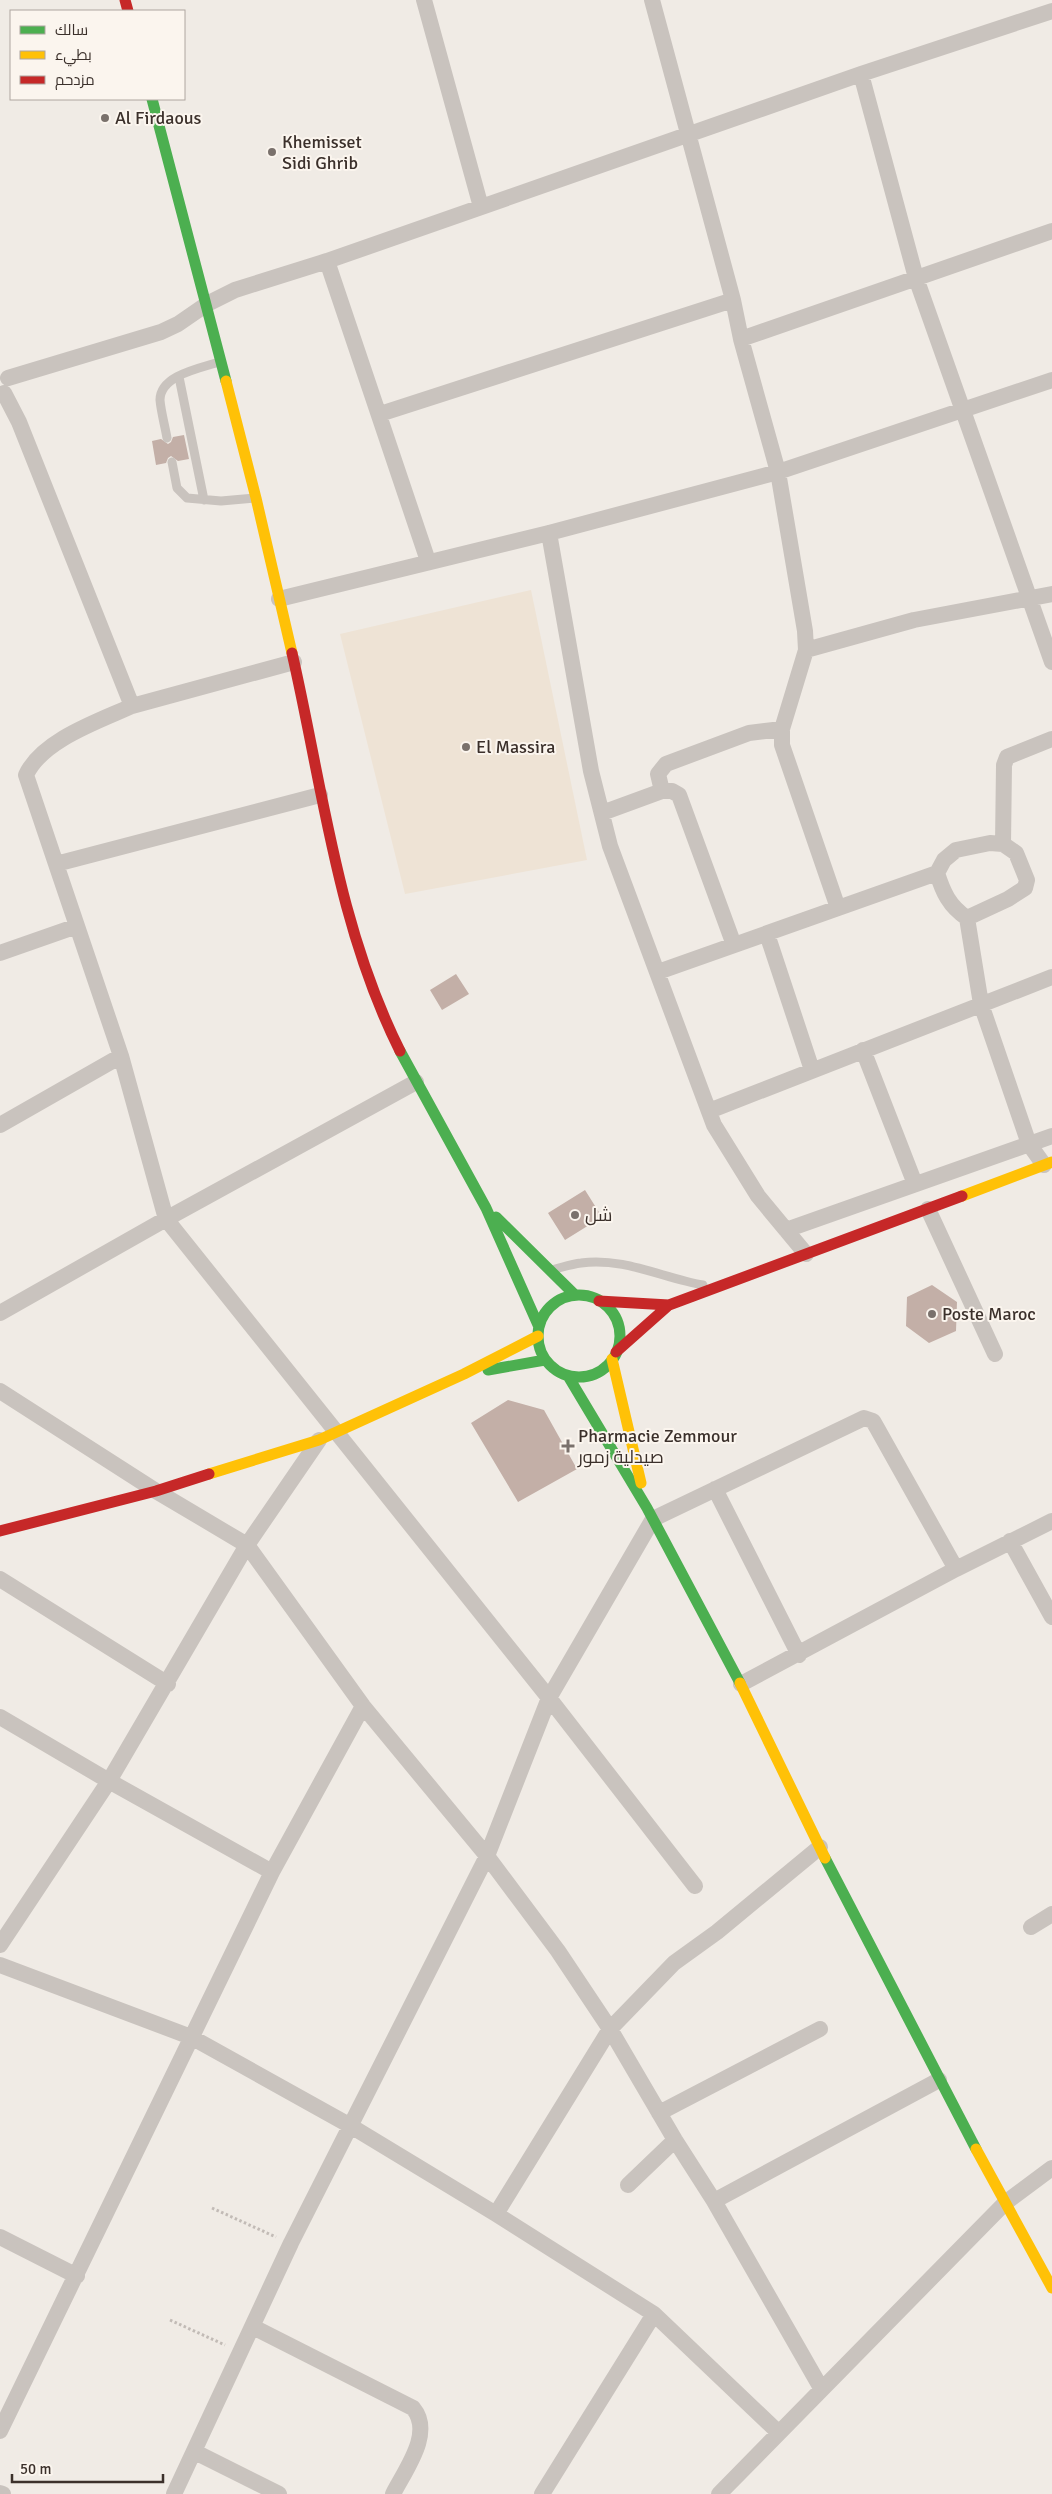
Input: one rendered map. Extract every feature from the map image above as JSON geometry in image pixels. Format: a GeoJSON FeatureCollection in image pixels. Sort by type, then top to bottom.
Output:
{"type":"FeatureCollection","features":[{"type":"Feature","properties":{"kind":"main road"},"geometry":{"type":"LineString","coordinates":[[152,100],[207,304],[256,498],[294,662],[320,795],[346,908],[360,954],[379,1008],[416,1082],[486,1208],[538,1332],[540,1348],[545,1360],[554,1369],[568,1376],[592,1375],[604,1368],[614,1356],[669,1305],[1048,1163]]}},
{"type":"Feature","properties":{"kind":"main road"},"geometry":{"type":"LineString","coordinates":[[486,1208],[575,1295]]}},
{"type":"Feature","properties":{"kind":"main road"},"geometry":{"type":"LineString","coordinates":[[0,1530],[156,1491],[319,1440],[335,1431],[464,1374],[538,1332],[543,1315],[552,1305],[563,1298],[575,1295],[588,1296],[599,1301],[608,1308],[617,1323],[619,1340],[614,1356],[650,1514]]}},
{"type":"Feature","properties":{"kind":"main road"},"geometry":{"type":"LineString","coordinates":[[599,1301],[669,1305]]}},
{"type":"Feature","properties":{"kind":"main road"},"geometry":{"type":"LineString","coordinates":[[464,1374],[545,1360]]}},
{"type":"Feature","properties":{"kind":"main road"},"geometry":{"type":"LineString","coordinates":[[568,1376],[650,1514],[741,1684],[820,1846],[939,2080],[1052,2288]]}},
{"type":"Feature","properties":{"kind":"street"},"geometry":{"type":"LineString","coordinates":[[424,0],[481,207]]}},
{"type":"Feature","properties":{"kind":"street"},"geometry":{"type":"LineString","coordinates":[[652,0],[733,300],[741,340],[778,472],[805,631],[806,650],[782,728],[782,745],[838,908]]}},
{"type":"Feature","properties":{"kind":"street"},"geometry":{"type":"LineString","coordinates":[[132,706],[3,384],[161,332],[178,324],[207,304],[236,290],[327,261],[861,74],[1052,11]]}},
{"type":"Feature","properties":{"kind":"street"},"geometry":{"type":"LineString","coordinates":[[861,74],[916,278],[1052,662]]}},
{"type":"Feature","properties":{"kind":"street"},"geometry":{"type":"LineString","coordinates":[[741,340],[1052,231]]}},
{"type":"Feature","properties":{"kind":"street"},"geometry":{"type":"LineString","coordinates":[[327,261],[428,561]]}},
{"type":"Feature","properties":{"kind":"street"},"geometry":{"type":"LineString","coordinates":[[380,414],[733,300]]}},
{"type":"Feature","properties":{"kind":"street"},"geometry":{"type":"LineString","coordinates":[[280,599],[428,561],[549,533],[778,472],[1052,380]]}},
{"type":"Feature","properties":{"kind":"street"},"geometry":{"type":"LineString","coordinates":[[549,533],[591,771],[610,846],[714,1125],[758,1196],[806,1254]]}},
{"type":"Feature","properties":{"kind":"street"},"geometry":{"type":"LineString","coordinates":[[806,650],[914,620],[967,608],[1031,599],[1052,594]]}},
{"type":"Feature","properties":{"kind":"street"},"geometry":{"type":"LineString","coordinates":[[294,662],[132,706],[87,726],[41,753],[31,764],[26,774],[121,1056],[166,1219],[549,1698],[695,1886]]}},
{"type":"Feature","properties":{"kind":"street"},"geometry":{"type":"LineString","coordinates":[[662,791],[658,774],[666,764],[749,733],[782,728]]}},
{"type":"Feature","properties":{"kind":"street"},"geometry":{"type":"LineString","coordinates":[[1003,844],[1004,765],[1007,757],[1052,739]]}},
{"type":"Feature","properties":{"kind":"street"},"geometry":{"type":"LineString","coordinates":[[602,813],[662,791],[672,791],[679,795],[734,945]]}},
{"type":"Feature","properties":{"kind":"street"},"geometry":{"type":"LineString","coordinates":[[56,864],[320,795]]}},
{"type":"Feature","properties":{"kind":"street"},"geometry":{"type":"LineString","coordinates":[[658,972],[937,873],[944,860],[956,850],[990,843],[1003,844],[1016,853],[1028,880],[1025,888],[1008,899],[967,918]]}},
{"type":"Feature","properties":{"kind":"street"},"geometry":{"type":"LineString","coordinates":[[937,873],[945,896],[955,910],[967,918],[981,1004],[1029,1144],[1048,1163]]}},
{"type":"Feature","properties":{"kind":"street"},"geometry":{"type":"LineString","coordinates":[[0,953],[77,926]]}},
{"type":"Feature","properties":{"kind":"street"},"geometry":{"type":"LineString","coordinates":[[767,934],[812,1070]]}},
{"type":"Feature","properties":{"kind":"street"},"geometry":{"type":"LineString","coordinates":[[709,1111],[1052,977]]}},
{"type":"Feature","properties":{"kind":"street"},"geometry":{"type":"LineString","coordinates":[[863,1050],[915,1184]]}},
{"type":"Feature","properties":{"kind":"street"},"geometry":{"type":"LineString","coordinates":[[0,1125],[121,1056]]}},
{"type":"Feature","properties":{"kind":"street"},"geometry":{"type":"LineString","coordinates":[[0,1313],[166,1219],[416,1082]]}},
{"type":"Feature","properties":{"kind":"street"},"geometry":{"type":"LineString","coordinates":[[786,1230],[1052,1136]]}},
{"type":"Feature","properties":{"kind":"street"},"geometry":{"type":"LineString","coordinates":[[928,1209],[995,1354]]}},
{"type":"Feature","properties":{"kind":"street"},"geometry":{"type":"LineString","coordinates":[[0,1391],[156,1491],[248,1545],[363,1706],[487,1856],[558,1951],[610,2029],[675,2140],[714,2201],[821,2388]]}},
{"type":"Feature","properties":{"kind":"street"},"geometry":{"type":"LineString","coordinates":[[174,2494],[195,2452],[239,2351],[253,2327],[290,2243],[487,1856],[549,1698],[650,1514],[715,1489],[856,1420],[864,1418],[873,1421],[956,1569]]}},
{"type":"Feature","properties":{"kind":"street"},"geometry":{"type":"LineString","coordinates":[[0,1945],[109,1781],[168,1684],[248,1545],[319,1440]]}},
{"type":"Feature","properties":{"kind":"street"},"geometry":{"type":"LineString","coordinates":[[715,1489],[799,1655]]}},
{"type":"Feature","properties":{"kind":"street"},"geometry":{"type":"LineString","coordinates":[[741,1684],[799,1655],[956,1569],[1052,1521]]}},
{"type":"Feature","properties":{"kind":"street"},"geometry":{"type":"LineString","coordinates":[[1010,1541],[1052,1617]]}},
{"type":"Feature","properties":{"kind":"street"},"geometry":{"type":"LineString","coordinates":[[0,1579],[168,1684]]}},
{"type":"Feature","properties":{"kind":"street"},"geometry":{"type":"LineString","coordinates":[[0,2431],[272,1872],[363,1706]]}},
{"type":"Feature","properties":{"kind":"street"},"geometry":{"type":"LineString","coordinates":[[0,1717],[109,1781],[272,1872]]}},
{"type":"Feature","properties":{"kind":"street"},"geometry":{"type":"LineString","coordinates":[[496,2214],[610,2029],[674,1963],[717,1932],[820,1846]]}},
{"type":"Feature","properties":{"kind":"street"},"geometry":{"type":"LineString","coordinates":[[1031,1927],[1052,1914]]}},
{"type":"Feature","properties":{"kind":"street"},"geometry":{"type":"LineString","coordinates":[[0,1965],[191,2037],[349,2125],[496,2214],[654,2314],[779,2433]]}},
{"type":"Feature","properties":{"kind":"street"},"geometry":{"type":"LineString","coordinates":[[659,2113],[820,2029]]}},
{"type":"Feature","properties":{"kind":"street"},"geometry":{"type":"LineString","coordinates":[[714,2201],[939,2080]]}},
{"type":"Feature","properties":{"kind":"street"},"geometry":{"type":"LineString","coordinates":[[628,2185],[675,2140]]}},
{"type":"Feature","properties":{"kind":"street"},"geometry":{"type":"LineString","coordinates":[[719,2494],[821,2388],[1005,2203],[1052,2168]]}},
{"type":"Feature","properties":{"kind":"street"},"geometry":{"type":"LineString","coordinates":[[0,2237],[77,2276]]}},
{"type":"Feature","properties":{"kind":"street"},"geometry":{"type":"LineString","coordinates":[[542,2494],[654,2314]]}},
{"type":"Feature","properties":{"kind":"street"},"geometry":{"type":"LineString","coordinates":[[253,2327],[413,2408],[419,2416],[421,2434],[393,2494]]}},
{"type":"Feature","properties":{"kind":"street"},"geometry":{"type":"LineString","coordinates":[[195,2452],[279,2494]]}},
{"type":"Feature","properties":{"kind":"lane"},"geometry":{"type":"LineString","coordinates":[[167,438],[161,394],[167,384],[178,377],[221,360]]}},
{"type":"Feature","properties":{"kind":"lane"},"geometry":{"type":"LineString","coordinates":[[178,377],[204,500]]}},
{"type":"Feature","properties":{"kind":"lane"},"geometry":{"type":"LineString","coordinates":[[172,462],[179,492],[187,498],[229,501],[256,498]]}},
{"type":"Feature","properties":{"kind":"lane"},"geometry":{"type":"LineString","coordinates":[[550,1270],[582,1262],[610,1262],[642,1268],[677,1280],[716,1288]]}},
{"type":"Feature","properties":{"kind":"path"},"geometry":{"type":"LineString","coordinates":[[212,2208],[290,2243]]}},
{"type":"Feature","properties":{"kind":"path"},"geometry":{"type":"LineString","coordinates":[[170,2320],[239,2351]]}},
{"type":"Feature","properties":{"kind":"shaded area","name":"El Massira"},"geometry":{"type":"Polygon","coordinates":[[[531,590],[587,860],[405,894],[340,634],[531,590]]]}},
{"type":"Feature","properties":{"kind":"building"},"geometry":{"type":"Polygon","coordinates":[[[184,435],[189,459],[178,461],[171,456],[166,463],[156,465],[152,441],[161,439],[168,444],[173,437],[184,435]]]}},
{"type":"Feature","properties":{"kind":"building"},"geometry":{"type":"Polygon","coordinates":[[[456,974],[469,994],[442,1010],[430,990],[456,974]]]}},
{"type":"Feature","properties":{"kind":"building","name":"شل"},"geometry":{"type":"Polygon","coordinates":[[[585,1190],[602,1217],[565,1240],[548,1213],[585,1190]]]}},
{"type":"Feature","properties":{"kind":"building","name":"Poste Maroc"},"geometry":{"type":"Polygon","coordinates":[[[932,1285],[957,1302],[956,1331],[929,1343],[906,1326],[907,1297],[932,1285]]]}},
{"type":"Feature","properties":{"kind":"building"},"geometry":{"type":"Polygon","coordinates":[[[508,1400],[544,1410],[577,1469],[518,1502],[471,1423],[508,1400]]]}},
{"type":"Feature","properties":{"kind":"traffic: fast"},"geometry":{"type":"LineString","coordinates":[[152,100],[226,381]]}},
{"type":"Feature","properties":{"kind":"traffic: fast"},"geometry":{"type":"LineString","coordinates":[[400,1051],[486,1208],[539,1327]]}},
{"type":"Feature","properties":{"kind":"traffic: fast"},"geometry":{"type":"LineString","coordinates":[[496,1217],[575,1295]]}},
{"type":"Feature","properties":{"kind":"traffic: fast"},"geometry":{"type":"LineString","coordinates":[[579,1295],[595,1298],[608,1307],[617,1320],[620,1336],[617,1352],[608,1365],[595,1374],[579,1377],[563,1374],[550,1365],[541,1352],[538,1336],[541,1320],[550,1307],[563,1298],[579,1295]]}},
{"type":"Feature","properties":{"kind":"traffic: fast"},"geometry":{"type":"LineString","coordinates":[[488,1370],[545,1360]]}},
{"type":"Feature","properties":{"kind":"traffic: fast"},"geometry":{"type":"LineString","coordinates":[[568,1376],[647,1508],[740,1683]]}},
{"type":"Feature","properties":{"kind":"traffic: fast"},"geometry":{"type":"LineString","coordinates":[[825,1858],[976,2149]]}},
{"type":"Feature","properties":{"kind":"traffic: slow"},"geometry":{"type":"LineString","coordinates":[[226,381],[256,498],[292,653]]}},
{"type":"Feature","properties":{"kind":"traffic: slow"},"geometry":{"type":"LineString","coordinates":[[962,1196],[1052,1162]]}},
{"type":"Feature","properties":{"kind":"traffic: slow"},"geometry":{"type":"LineString","coordinates":[[209,1474],[319,1440],[464,1374],[538,1336]]}},
{"type":"Feature","properties":{"kind":"traffic: slow"},"geometry":{"type":"LineString","coordinates":[[612,1359],[641,1483]]}},
{"type":"Feature","properties":{"kind":"traffic: slow"},"geometry":{"type":"LineString","coordinates":[[740,1683],[825,1858]]}},
{"type":"Feature","properties":{"kind":"traffic: slow"},"geometry":{"type":"LineString","coordinates":[[976,2149],[1052,2288]]}},
{"type":"Feature","properties":{"kind":"traffic: jam"},"geometry":{"type":"LineString","coordinates":[[125,0],[128,10]]}},
{"type":"Feature","properties":{"kind":"traffic: jam"},"geometry":{"type":"LineString","coordinates":[[292,653],[323,805],[346,905],[361,955],[400,1051]]}},
{"type":"Feature","properties":{"kind":"traffic: jam"},"geometry":{"type":"LineString","coordinates":[[616,1352],[669,1305],[962,1196]]}},
{"type":"Feature","properties":{"kind":"traffic: jam"},"geometry":{"type":"LineString","coordinates":[[599,1301],[669,1305]]}},
{"type":"Feature","properties":{"kind":"traffic: jam"},"geometry":{"type":"LineString","coordinates":[[0,1531],[156,1491],[209,1474]]}},
{"type":"Feature","properties":{"kind":"place","name":"Al Firdaous"},"geometry":{"type":"Point","coordinates":[105,118]}},
{"type":"Feature","properties":{"kind":"place","name":"Khemisset Sidi Ghrib"},"geometry":{"type":"Point","coordinates":[272,152]}},
{"type":"Feature","properties":{"kind":"place","name":"El Massira"},"geometry":{"type":"Point","coordinates":[466,747]}},
{"type":"Feature","properties":{"kind":"place","name":"شل"},"geometry":{"type":"Point","coordinates":[575,1215]}},
{"type":"Feature","properties":{"kind":"place","name":"Poste Maroc"},"geometry":{"type":"Point","coordinates":[932,1314]}},
{"type":"Feature","properties":{"kind":"place","name":"Pharmacie Zemmour صيدلية زمور"},"geometry":{"type":"Point","coordinates":[568,1446]}}]}
